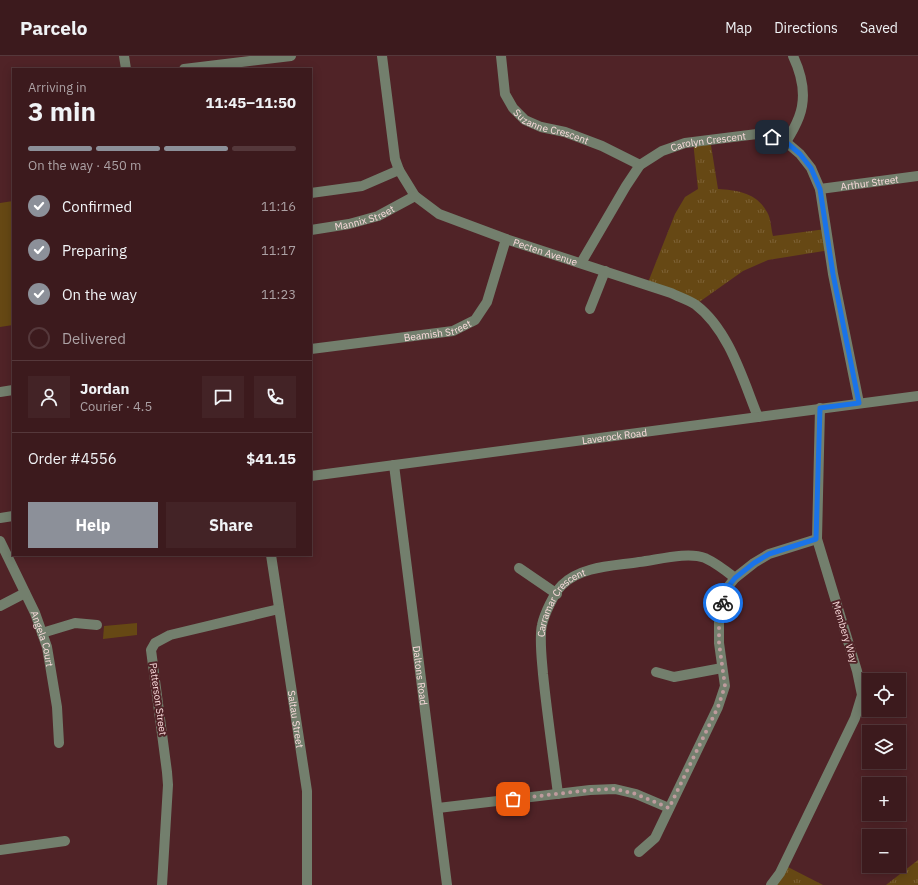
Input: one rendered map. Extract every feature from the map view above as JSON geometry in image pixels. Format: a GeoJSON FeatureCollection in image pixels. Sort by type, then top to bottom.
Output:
{"type":"FeatureCollection","features":[{"type":"Feature","properties":{"kind":"street"},"geometry":{"type":"LineString","coordinates":[[124,56],[126,68]]}},
{"type":"Feature","properties":{"kind":"street"},"geometry":{"type":"LineString","coordinates":[[192,68],[291,56]]}},
{"type":"Feature","properties":{"kind":"street","name":"Pecten Avenue"},"geometry":{"type":"LineString","coordinates":[[382,56],[396,159],[399,170],[415,196],[439,214],[506,239],[671,293],[695,305],[713,322],[727,341],[758,417]]}},
{"type":"Feature","properties":{"kind":"street","name":"Suzanne Crescent"},"geometry":{"type":"LineString","coordinates":[[501,56],[506,94],[513,108],[525,120],[541,127],[566,132],[602,146],[640,165]]}},
{"type":"Feature","properties":{"kind":"street"},"geometry":{"type":"LineString","coordinates":[[786,142],[799,117],[803,102],[803,87],[800,71],[793,56]]}},
{"type":"Feature","properties":{"kind":"street","name":"Carolyn Crescent"},"geometry":{"type":"LineString","coordinates":[[582,263],[626,186],[640,165],[662,151],[685,143],[757,134],[786,142],[800,154],[811,168],[820,189],[833,274],[859,403]]}},
{"type":"Feature","properties":{"kind":"street"},"geometry":{"type":"LineString","coordinates":[[312,194],[362,186],[399,170]]}},
{"type":"Feature","properties":{"kind":"street","name":"Arthur Street"},"geometry":{"type":"LineString","coordinates":[[820,189],[918,176]]}},
{"type":"Feature","properties":{"kind":"street","name":"Mannix Street"},"geometry":{"type":"LineString","coordinates":[[312,230],[348,224],[378,216],[415,196]]}},
{"type":"Feature","properties":{"kind":"street","name":"Beamish Street"},"geometry":{"type":"LineString","coordinates":[[312,349],[453,331],[475,320],[487,302],[506,239]]}},
{"type":"Feature","properties":{"kind":"street"},"geometry":{"type":"LineString","coordinates":[[590,309],[605,271]]}},
{"type":"Feature","properties":{"kind":"street"},"geometry":{"type":"LineString","coordinates":[[0,392],[12,390]]}},
{"type":"Feature","properties":{"kind":"street","name":"Laverock Road"},"geometry":{"type":"LineString","coordinates":[[312,476],[918,396]]}},
{"type":"Feature","properties":{"kind":"street","name":"Membery Way"},"geometry":{"type":"LineString","coordinates":[[771,885],[780,872],[855,718],[862,695],[857,671],[816,539],[820,408]]}},
{"type":"Feature","properties":{"kind":"street","name":"Daltons Road"},"geometry":{"type":"LineString","coordinates":[[394,465],[448,885]]}},
{"type":"Feature","properties":{"kind":"street"},"geometry":{"type":"LineString","coordinates":[[0,518],[12,516]]}},
{"type":"Feature","properties":{"kind":"street"},"geometry":{"type":"LineString","coordinates":[[639,852],[656,838],[718,707],[725,686],[719,643],[719,615],[727,588],[735,578],[754,563],[769,554],[816,539]]}},
{"type":"Feature","properties":{"kind":"street","name":"Angela Court"},"geometry":{"type":"LineString","coordinates":[[0,541],[35,613],[47,647],[57,707],[59,743]]}},
{"type":"Feature","properties":{"kind":"street","name":"Saltau Street"},"geometry":{"type":"LineString","coordinates":[[271,556],[306,791],[307,885]]}},
{"type":"Feature","properties":{"kind":"street","name":"Carramar Crescent"},"geometry":{"type":"LineString","coordinates":[[558,794],[544,686],[541,626],[547,610],[562,586],[573,577],[587,571],[676,557],[692,556],[704,557],[722,567],[735,578]]}},
{"type":"Feature","properties":{"kind":"street"},"geometry":{"type":"LineString","coordinates":[[519,568],[556,594]]}},
{"type":"Feature","properties":{"kind":"street"},"geometry":{"type":"LineString","coordinates":[[0,606],[25,593]]}},
{"type":"Feature","properties":{"kind":"street","name":"Patterson Street"},"geometry":{"type":"LineString","coordinates":[[162,885],[168,772],[151,650],[155,643],[170,636],[279,609]]}},
{"type":"Feature","properties":{"kind":"street"},"geometry":{"type":"LineString","coordinates":[[42,633],[75,623],[97,625]]}},
{"type":"Feature","properties":{"kind":"street"},"geometry":{"type":"LineString","coordinates":[[656,672],[674,677],[722,668]]}},
{"type":"Feature","properties":{"kind":"street"},"geometry":{"type":"LineString","coordinates":[[438,808],[590,790],[615,789],[636,794],[669,808]]}},
{"type":"Feature","properties":{"kind":"street"},"geometry":{"type":"LineString","coordinates":[[0,850],[65,841]]}},
{"type":"Feature","properties":{"kind":"green space"},"geometry":{"type":"Polygon","coordinates":[[[710,139],[718,189],[732,190],[746,194],[758,201],[768,214],[773,236],[826,229],[830,250],[768,260],[743,271],[695,305],[647,285],[675,214],[685,197],[698,189],[693,141],[710,139]]]}},
{"type":"Feature","properties":{"kind":"green space"},"geometry":{"type":"Polygon","coordinates":[[[12,201],[12,325],[0,327],[0,203],[12,201]]]}},
{"type":"Feature","properties":{"kind":"green space"},"geometry":{"type":"Polygon","coordinates":[[[137,623],[137,635],[103,639],[104,626],[137,623]]]}},
{"type":"Feature","properties":{"kind":"green space"},"geometry":{"type":"Polygon","coordinates":[[[918,860],[918,885],[886,885],[901,873],[906,873],[906,869],[918,860]]]}},
{"type":"Feature","properties":{"kind":"green space"},"geometry":{"type":"Polygon","coordinates":[[[784,865],[823,885],[771,885],[784,865]]]}},
{"type":"Feature","properties":{"kind":"way so far"},"geometry":{"type":"LineString","coordinates":[[513,799],[590,790],[615,789],[636,794],[669,808],[718,707],[725,686],[719,643],[719,615],[723,603]]}},
{"type":"Feature","properties":{"kind":"route"},"geometry":{"type":"LineString","coordinates":[[723,603],[727,588],[735,578],[754,563],[769,554],[816,539],[820,408],[859,403],[833,274],[820,189],[811,168],[800,154],[786,142],[772,137]]}}]}
